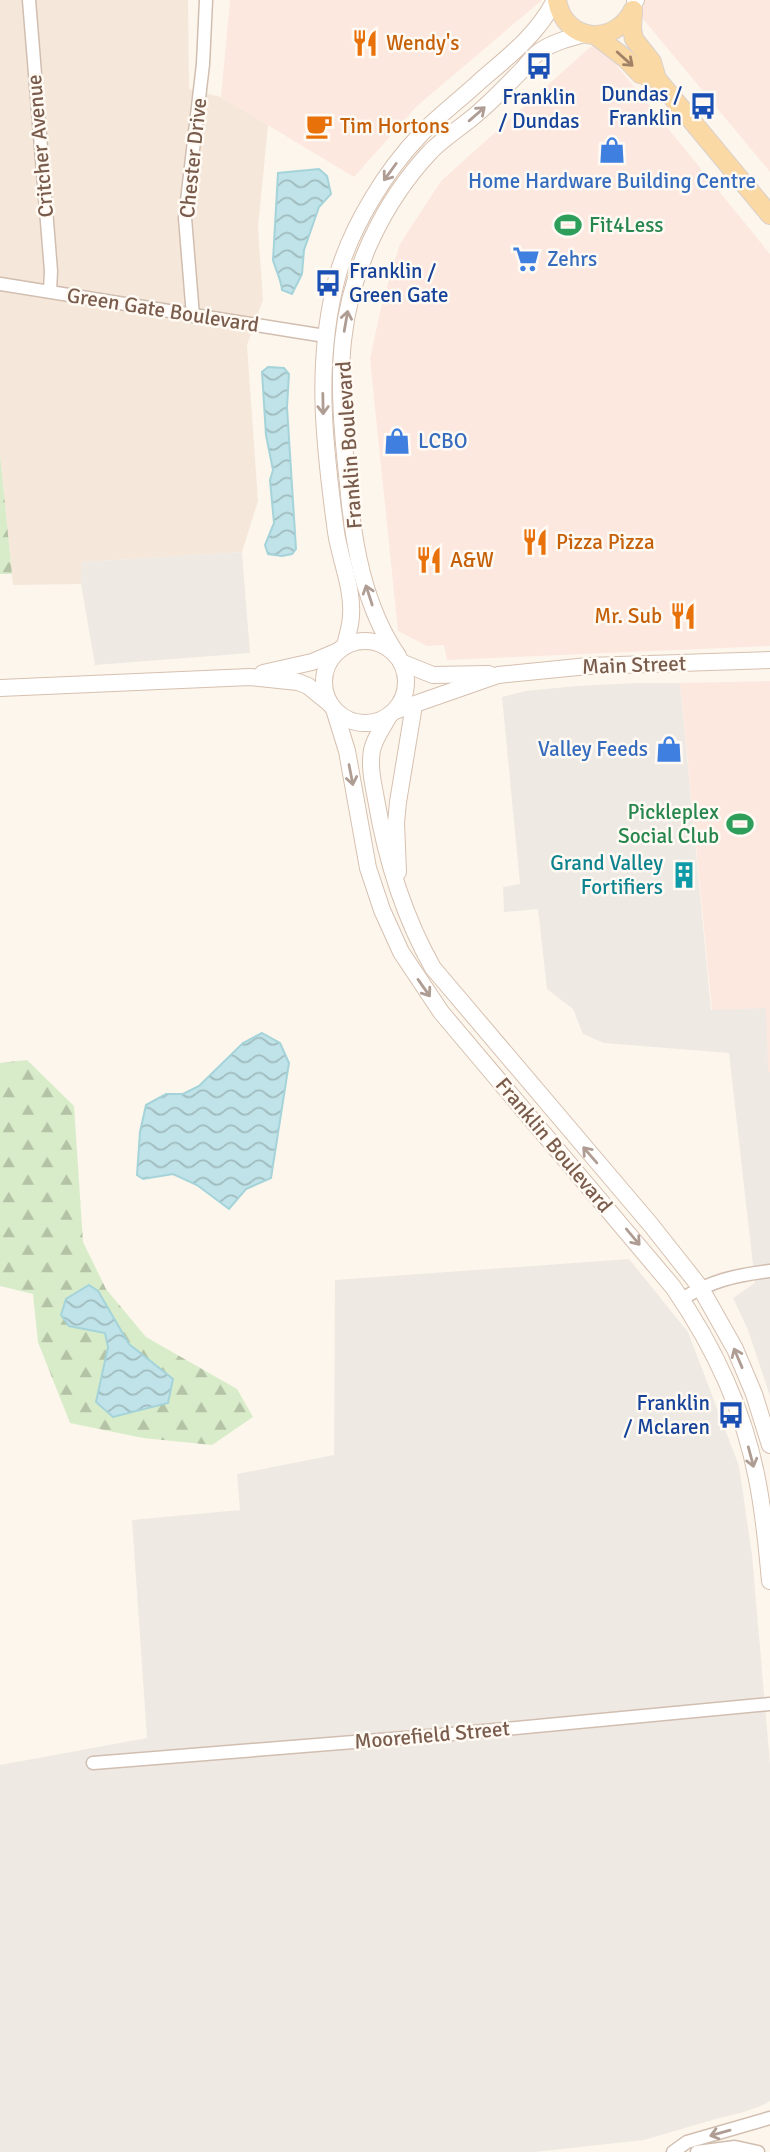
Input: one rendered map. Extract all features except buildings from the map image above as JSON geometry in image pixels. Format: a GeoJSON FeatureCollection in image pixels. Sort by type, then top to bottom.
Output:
{"type":"FeatureCollection","features":[{"type":"Feature","properties":{"kind":"main road"},"geometry":{"type":"LineString","coordinates":[[556,0],[570,26],[590,34],[626,59],[640,74],[657,79]]}},
{"type":"Feature","properties":{"kind":"main road","name":"Franklin Boulevard"},"geometry":{"type":"LineString","coordinates":[[341,648],[352,615],[337,536],[328,465],[322,370],[325,336],[338,273],[369,204],[386,178],[421,135],[534,32],[556,0]]}},
{"type":"Feature","properties":{"kind":"main road"},"geometry":{"type":"LineString","coordinates":[[590,34],[604,34],[622,26],[635,3]]}},
{"type":"Feature","properties":{"kind":"main road"},"geometry":{"type":"LineString","coordinates":[[635,3],[632,29],[634,38],[652,62],[657,79],[770,215]]}},
{"type":"Feature","properties":{"kind":"main road","name":"Franklin Boulevard"},"geometry":{"type":"LineString","coordinates":[[400,660],[386,639],[369,596],[359,560],[349,499],[341,375],[343,340],[352,286],[385,214],[404,184],[433,149],[479,112],[537,53],[560,41],[590,34]]}},
{"type":"Feature","properties":{"kind":"main road"},"geometry":{"type":"LineString","coordinates":[[0,688],[250,677],[298,682],[308,686],[349,720],[370,723],[392,714],[402,702],[407,678],[400,660],[390,648],[367,641],[356,642],[312,662],[250,677]]}},
{"type":"Feature","properties":{"kind":"main road"},"geometry":{"type":"LineString","coordinates":[[332,706],[325,692],[324,681],[326,670],[341,648]]}},
{"type":"Feature","properties":{"kind":"main road","name":"Main Street"},"geometry":{"type":"LineString","coordinates":[[400,660],[433,675],[445,676],[480,673],[498,675],[588,666],[770,660]]}},
{"type":"Feature","properties":{"kind":"main road","name":"Main Street"},"geometry":{"type":"LineString","coordinates":[[392,714],[498,675]]}},
{"type":"Feature","properties":{"kind":"main road"},"geometry":{"type":"LineString","coordinates":[[400,897],[396,823],[406,743],[414,705]]}},
{"type":"Feature","properties":{"kind":"main road","name":"Franklin Boulevard"},"geometry":{"type":"LineString","coordinates":[[332,706],[347,751],[368,869],[382,911],[401,952],[441,1012],[649,1255],[682,1299],[718,1361],[740,1415],[757,1476],[770,1581]]}},
{"type":"Feature","properties":{"kind":"main road","name":"Franklin Boulevard"},"geometry":{"type":"LineString","coordinates":[[392,714],[378,734],[372,750],[372,763],[385,848],[400,897],[418,941],[433,968],[651,1225],[700,1287],[735,1349],[754,1394],[770,1445]]}},
{"type":"Feature","properties":{"kind":"street","name":"Critcher Avenue"},"geometry":{"type":"LineString","coordinates":[[29,0],[51,271],[50,291]]}},
{"type":"Feature","properties":{"kind":"street","name":"Chester Drive"},"geometry":{"type":"LineString","coordinates":[[193,316],[185,218],[202,72],[206,0]]}},
{"type":"Feature","properties":{"kind":"street","name":"Green Gate Boulevard"},"geometry":{"type":"LineString","coordinates":[[0,284],[325,336]]}},
{"type":"Feature","properties":{"kind":"street"},"geometry":{"type":"LineString","coordinates":[[682,1299],[716,1280],[770,1271]]}},
{"type":"Feature","properties":{"kind":"street","name":"Moorefield Street"},"geometry":{"type":"LineString","coordinates":[[93,1763],[441,1735],[770,1704]]}},
{"type":"Feature","properties":{"kind":"street"},"geometry":{"type":"LineString","coordinates":[[673,2152],[687,2142],[770,2118]]}},
{"type":"Feature","properties":{"kind":"street"},"geometry":{"type":"LineString","coordinates":[[699,2152],[735,2147],[758,2152]]}},
{"type":"Feature","properties":{"kind":"shaded area"},"geometry":{"type":"Polygon","coordinates":[[[0,0],[188,0],[189,89],[221,97],[268,125],[258,228],[263,300],[247,345],[258,501],[242,552],[83,562],[81,584],[13,585],[0,454],[0,0]]]}},
{"type":"Feature","properties":{"kind":"shaded area"},"geometry":{"type":"Polygon","coordinates":[[[230,0],[542,0],[417,106],[354,177],[221,97],[230,0]]]}},
{"type":"Feature","properties":{"kind":"shaded area"},"geometry":{"type":"Polygon","coordinates":[[[644,0],[770,0],[770,172],[634,8],[644,0]]]}},
{"type":"Feature","properties":{"kind":"shaded area"},"geometry":{"type":"Polygon","coordinates":[[[597,41],[770,254],[770,646],[447,660],[444,645],[427,646],[398,631],[370,359],[382,303],[400,244],[441,181],[597,41]]]}},
{"type":"Feature","properties":{"kind":"shaded area"},"geometry":{"type":"Polygon","coordinates":[[[242,552],[250,653],[95,665],[81,584],[82,562],[242,552]]]}},
{"type":"Feature","properties":{"kind":"shaded area"},"geometry":{"type":"Polygon","coordinates":[[[770,681],[768,1072],[712,1010],[680,683],[770,681]]]}},
{"type":"Feature","properties":{"kind":"shaded area"},"geometry":{"type":"Polygon","coordinates":[[[636,683],[680,683],[711,1010],[766,1008],[770,1072],[770,1396],[748,1330],[733,1298],[755,1283],[729,1053],[604,1043],[583,1034],[573,1009],[547,989],[538,909],[504,912],[503,887],[520,884],[502,697],[525,691],[636,683]]]}},
{"type":"Feature","properties":{"kind":"shaded area"},"geometry":{"type":"Polygon","coordinates":[[[629,1259],[688,1332],[739,1466],[752,1555],[770,1764],[770,2101],[741,2113],[644,2140],[535,2152],[0,2152],[0,1765],[147,1738],[132,1520],[240,1510],[237,1474],[334,1455],[335,1280],[629,1259]]]}},
{"type":"Feature","properties":{"kind":"green space"},"geometry":{"type":"Polygon","coordinates":[[[0,454],[12,574],[0,574],[0,454]]]}},
{"type":"Feature","properties":{"kind":"green space"},"geometry":{"type":"Polygon","coordinates":[[[27,1060],[74,1106],[83,1242],[106,1289],[146,1337],[237,1389],[253,1417],[212,1445],[143,1438],[70,1423],[38,1342],[33,1294],[0,1286],[0,1063],[27,1060]],[[98,1291],[69,1326],[105,1333],[108,1347],[96,1402],[173,1379],[129,1344],[98,1291]]]}},
{"type":"Feature","properties":{"kind":"water"},"geometry":{"type":"Polygon","coordinates":[[[319,169],[327,176],[331,194],[319,207],[304,250],[302,274],[292,294],[282,290],[273,260],[278,173],[319,169]]]}},
{"type":"Feature","properties":{"kind":"water"},"geometry":{"type":"Polygon","coordinates":[[[268,367],[284,368],[289,374],[287,407],[296,549],[292,554],[282,556],[268,554],[265,545],[274,523],[270,480],[273,470],[266,435],[262,372],[268,367]]]}},
{"type":"Feature","properties":{"kind":"water"},"geometry":{"type":"Polygon","coordinates":[[[262,1033],[280,1043],[289,1063],[271,1178],[246,1189],[229,1209],[197,1185],[173,1174],[143,1179],[137,1175],[140,1132],[146,1105],[166,1094],[183,1094],[199,1086],[243,1043],[262,1033]]]}},
{"type":"Feature","properties":{"kind":"water"},"geometry":{"type":"Polygon","coordinates":[[[89,1285],[98,1291],[129,1344],[173,1379],[168,1403],[113,1417],[96,1402],[108,1347],[105,1333],[69,1326],[61,1315],[66,1299],[89,1285]]]}},
{"type":"Feature","properties":{"kind":"place","name":"Wendy's"},"geometry":{"type":"Point","coordinates":[365,43]}},
{"type":"Feature","properties":{"kind":"place","name":"Franklin / Dundas"},"geometry":{"type":"Point","coordinates":[539,66]}},
{"type":"Feature","properties":{"kind":"place","name":"Dundas / Franklin"},"geometry":{"type":"Point","coordinates":[703,106]}},
{"type":"Feature","properties":{"kind":"place","name":"Tim Hortons"},"geometry":{"type":"Point","coordinates":[319,126]}},
{"type":"Feature","properties":{"kind":"place","name":"Home Hardware Building Centre"},"geometry":{"type":"Point","coordinates":[612,150]}},
{"type":"Feature","properties":{"kind":"place","name":"Fit4Less"},"geometry":{"type":"Point","coordinates":[568,225]}},
{"type":"Feature","properties":{"kind":"place","name":"Zehrs"},"geometry":{"type":"Point","coordinates":[526,259]}},
{"type":"Feature","properties":{"kind":"place","name":"Franklin / Green Gate"},"geometry":{"type":"Point","coordinates":[328,283]}},
{"type":"Feature","properties":{"kind":"place","name":"LCBO"},"geometry":{"type":"Point","coordinates":[397,441]}},
{"type":"Feature","properties":{"kind":"place","name":"Pizza Pizza"},"geometry":{"type":"Point","coordinates":[535,542]}},
{"type":"Feature","properties":{"kind":"place","name":"A&W"},"geometry":{"type":"Point","coordinates":[429,560]}},
{"type":"Feature","properties":{"kind":"place","name":"Mr. Sub"},"geometry":{"type":"Point","coordinates":[683,616]}},
{"type":"Feature","properties":{"kind":"place","name":"Valley Feeds"},"geometry":{"type":"Point","coordinates":[669,749]}},
{"type":"Feature","properties":{"kind":"place","name":"Pickleplex Social Club"},"geometry":{"type":"Point","coordinates":[740,824]}},
{"type":"Feature","properties":{"kind":"place","name":"Grand Valley Fortifiers"},"geometry":{"type":"Point","coordinates":[684,875]}},
{"type":"Feature","properties":{"kind":"place","name":"Franklin / Mclaren"},"geometry":{"type":"Point","coordinates":[731,1415]}}]}
